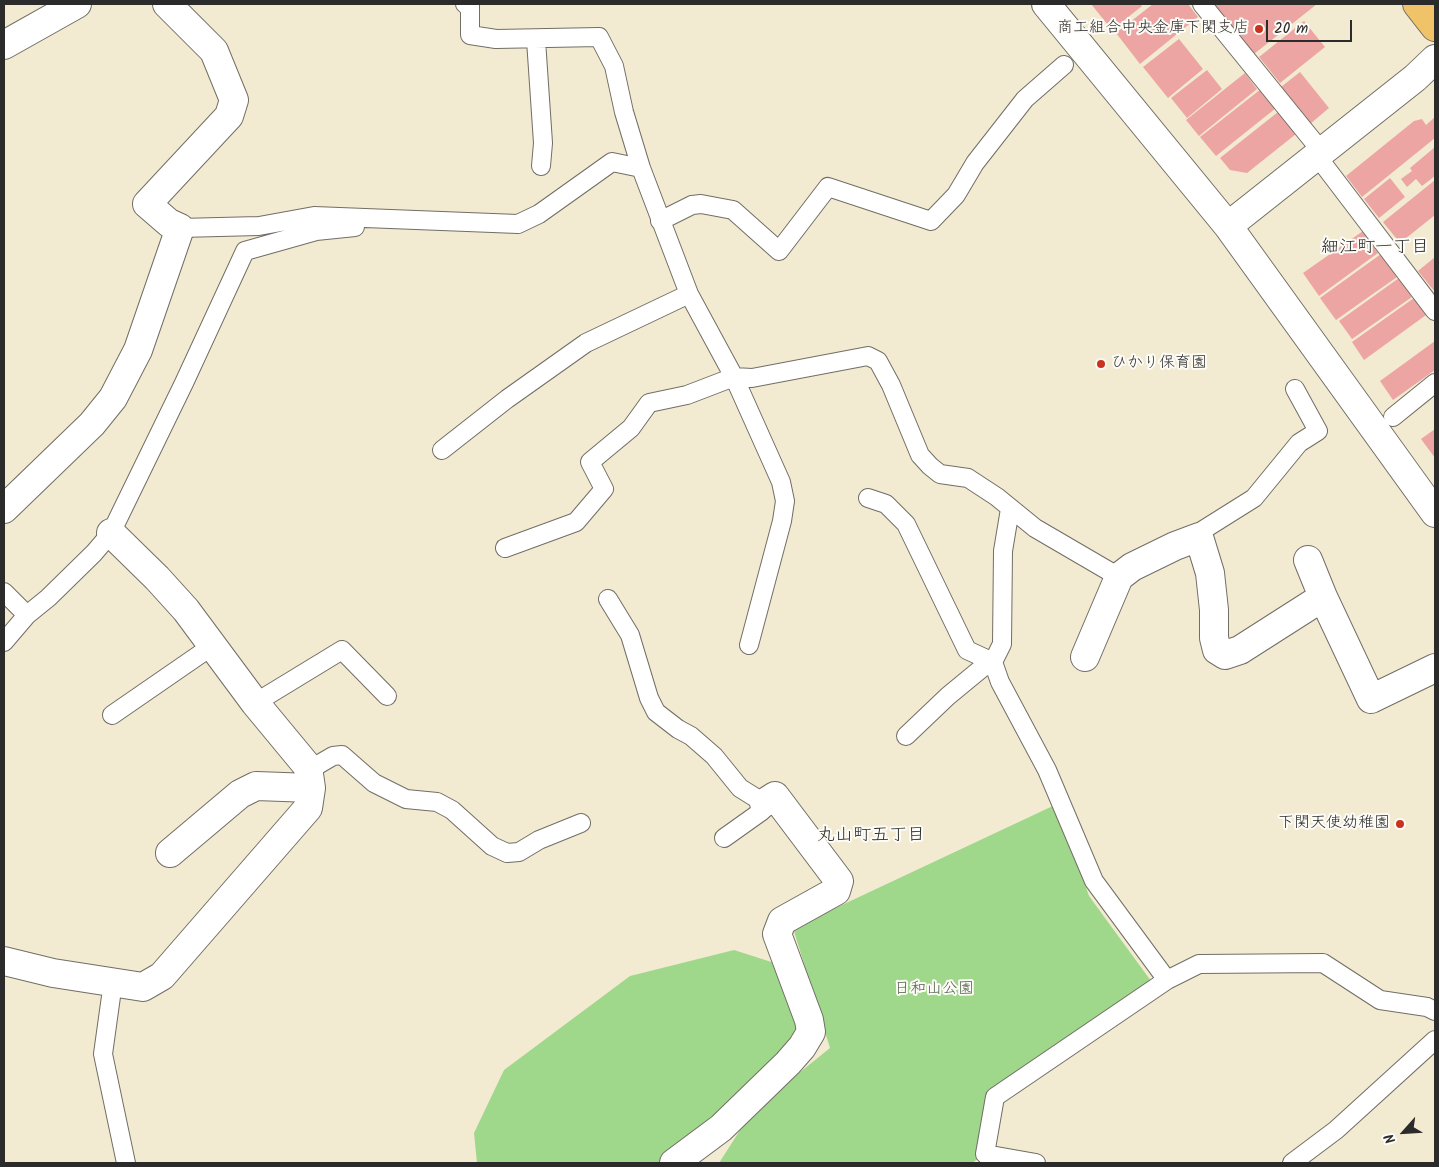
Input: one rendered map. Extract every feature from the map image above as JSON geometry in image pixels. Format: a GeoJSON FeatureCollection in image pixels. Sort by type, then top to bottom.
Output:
{"type":"FeatureCollection","features":[{"type":"Feature","properties":{"kind":"highway"},"geometry":{"type":"LineString","coordinates":[[1417,4],[1435,27]]}},
{"type":"Feature","properties":{"kind":"street"},"geometry":{"type":"LineString","coordinates":[[4,45],[77,4]]}},
{"type":"Feature","properties":{"kind":"street"},"geometry":{"type":"LineString","coordinates":[[4,510],[92,424],[113,398],[138,350],[180,228],[169,223],[147,204],[229,116],[234,100],[214,51],[167,4]]}},
{"type":"Feature","properties":{"kind":"street"},"geometry":{"type":"LineString","coordinates":[[1046,4],[1228,226],[1435,513]]}},
{"type":"Feature","properties":{"kind":"street"},"geometry":{"type":"LineString","coordinates":[[1228,226],[1320,154],[1435,59]]}},
{"type":"Feature","properties":{"kind":"street"},"geometry":{"type":"LineString","coordinates":[[4,961],[53,973],[143,987],[162,976],[308,808],[310,779],[186,610],[157,578],[111,533]]}},
{"type":"Feature","properties":{"kind":"street"},"geometry":{"type":"LineString","coordinates":[[1085,657],[1119,577],[1132,567],[1199,537],[1210,572],[1214,610],[1214,638],[1217,650],[1225,655],[1240,650],[1323,597]]}},
{"type":"Feature","properties":{"kind":"street"},"geometry":{"type":"LineString","coordinates":[[1308,560],[1323,597],[1371,699],[1435,668]]}},
{"type":"Feature","properties":{"kind":"street"},"geometry":{"type":"LineString","coordinates":[[170,853],[240,794],[256,786],[310,779]]}},
{"type":"Feature","properties":{"kind":"street"},"geometry":{"type":"LineString","coordinates":[[674,1163],[721,1128],[788,1063],[802,1047],[811,1032],[809,1020],[777,934],[782,921],[792,913],[836,891],[839,881],[775,796],[764,803]]}},
{"type":"Feature","properties":{"kind":"lane"},"geometry":{"type":"LineString","coordinates":[[465,4],[470,5],[470,35],[496,40],[599,37],[614,66],[624,112],[641,168],[689,294],[734,377],[781,482],[785,501],[782,521],[749,645]]}},
{"type":"Feature","properties":{"kind":"lane"},"geometry":{"type":"LineString","coordinates":[[1202,4],[1320,154],[1435,311]]}},
{"type":"Feature","properties":{"kind":"lane"},"geometry":{"type":"LineString","coordinates":[[536,40],[543,144],[541,166]]}},
{"type":"Feature","properties":{"kind":"lane"},"geometry":{"type":"LineString","coordinates":[[660,221],[692,205],[701,204],[733,210],[779,251],[828,187],[931,220],[956,195],[975,163],[1025,100],[1064,65]]}},
{"type":"Feature","properties":{"kind":"lane"},"geometry":{"type":"LineString","coordinates":[[180,228],[259,226],[314,216],[518,224],[539,214],[612,162],[641,168]]}},
{"type":"Feature","properties":{"kind":"lane"},"geometry":{"type":"LineString","coordinates":[[4,642],[27,615],[48,598],[94,553],[111,533],[245,251],[316,231],[354,227],[385,220]]}},
{"type":"Feature","properties":{"kind":"lane"},"geometry":{"type":"LineString","coordinates":[[442,450],[507,399],[586,343],[689,294]]}},
{"type":"Feature","properties":{"kind":"lane"},"geometry":{"type":"LineString","coordinates":[[505,548],[576,522],[604,489],[590,462],[631,428],[649,404],[687,395],[734,377],[752,378],[868,356],[878,361],[891,385],[920,455],[930,466],[940,474],[968,478],[997,497],[1035,528],[1119,577]]}},
{"type":"Feature","properties":{"kind":"lane"},"geometry":{"type":"LineString","coordinates":[[1393,417],[1435,382]]}},
{"type":"Feature","properties":{"kind":"lane"},"geometry":{"type":"LineString","coordinates":[[1199,537],[1203,530],[1254,498],[1299,443],[1318,431],[1295,389]]}},
{"type":"Feature","properties":{"kind":"lane"},"geometry":{"type":"LineString","coordinates":[[868,498],[886,504],[906,524],[967,650],[993,662],[1000,682],[1047,770],[1094,881],[1167,980]]}},
{"type":"Feature","properties":{"kind":"lane"},"geometry":{"type":"LineString","coordinates":[[906,736],[948,696],[982,668],[993,662],[1002,644],[1003,551],[1010,509]]}},
{"type":"Feature","properties":{"kind":"lane"},"geometry":{"type":"LineString","coordinates":[[4,592],[27,615]]}},
{"type":"Feature","properties":{"kind":"lane"},"geometry":{"type":"LineString","coordinates":[[608,599],[630,635],[649,698],[656,712],[678,730],[691,736],[714,756],[740,788],[764,803],[762,811],[724,838]]}},
{"type":"Feature","properties":{"kind":"lane"},"geometry":{"type":"LineString","coordinates":[[112,715],[212,646]]}},
{"type":"Feature","properties":{"kind":"lane"},"geometry":{"type":"LineString","coordinates":[[255,703],[342,650],[387,696]]}},
{"type":"Feature","properties":{"kind":"lane"},"geometry":{"type":"LineString","coordinates":[[310,779],[333,756],[342,755],[374,783],[406,799],[437,802],[452,810],[492,846],[508,853],[519,852],[539,840],[582,823]]}},
{"type":"Feature","properties":{"kind":"lane"},"geometry":{"type":"LineString","coordinates":[[1036,1163],[985,1154],[995,1097],[1167,980],[1199,964],[1323,963],[1380,1000],[1427,1007],[1435,1011]]}},
{"type":"Feature","properties":{"kind":"lane"},"geometry":{"type":"LineString","coordinates":[[113,982],[103,1054],[126,1163]]}},
{"type":"Feature","properties":{"kind":"lane"},"geometry":{"type":"LineString","coordinates":[[1292,1163],[1336,1130],[1435,1040]]}},
{"type":"Feature","properties":{"kind":"green space","name":"日和山公園"},"geometry":{"type":"Polygon","coordinates":[[[1057,804],[1089,896],[1151,981],[990,1091],[985,1154],[972,1163],[719,1163],[753,1110],[830,1048],[793,928],[1057,804]]]}},
{"type":"Feature","properties":{"kind":"green space"},"geometry":{"type":"Polygon","coordinates":[[[734,950],[790,968],[811,1032],[674,1163],[477,1163],[474,1133],[504,1070],[630,976],[734,950]]]}},
{"type":"Feature","properties":{"kind":"building"},"geometry":{"type":"Polygon","coordinates":[[[1091,4],[1140,4],[1142,6],[1112,30],[1091,4]]]}},
{"type":"Feature","properties":{"kind":"building"},"geometry":{"type":"Polygon","coordinates":[[[1153,4],[1188,4],[1198,17],[1140,64],[1116,33],[1153,4]]]}},
{"type":"Feature","properties":{"kind":"building","name":"商工組合中央金庫下関支店"},"geometry":{"type":"Polygon","coordinates":[[[1213,4],[1317,4],[1254,54],[1213,4]]]}},
{"type":"Feature","properties":{"kind":"building"},"geometry":{"type":"Polygon","coordinates":[[[1304,21],[1325,47],[1280,83],[1259,57],[1304,21]]]}},
{"type":"Feature","properties":{"kind":"building"},"geometry":{"type":"Polygon","coordinates":[[[1179,39],[1203,69],[1168,98],[1143,67],[1179,39]]]}},
{"type":"Feature","properties":{"kind":"building"},"geometry":{"type":"Polygon","coordinates":[[[1207,70],[1222,89],[1187,118],[1171,98],[1207,70]]]}},
{"type":"Feature","properties":{"kind":"building"},"geometry":{"type":"Polygon","coordinates":[[[1300,72],[1329,108],[1310,124],[1281,87],[1300,72]]]}},
{"type":"Feature","properties":{"kind":"building"},"geometry":{"type":"Polygon","coordinates":[[[1245,73],[1257,89],[1199,136],[1186,120],[1245,73]]]}},
{"type":"Feature","properties":{"kind":"building"},"geometry":{"type":"Polygon","coordinates":[[[1261,89],[1276,108],[1216,156],[1200,137],[1261,89]]]}},
{"type":"Feature","properties":{"kind":"building"},"geometry":{"type":"Polygon","coordinates":[[[1278,112],[1296,134],[1247,173],[1230,170],[1220,158],[1278,112]]]}},
{"type":"Feature","properties":{"kind":"building"},"geometry":{"type":"Polygon","coordinates":[[[1435,117],[1435,138],[1362,197],[1346,176],[1414,121],[1422,119],[1426,125],[1435,117]]]}},
{"type":"Feature","properties":{"kind":"building"},"geometry":{"type":"Polygon","coordinates":[[[1435,147],[1435,176],[1422,186],[1416,179],[1407,187],[1401,179],[1412,171],[1410,168],[1435,147]]]}},
{"type":"Feature","properties":{"kind":"building"},"geometry":{"type":"Polygon","coordinates":[[[1390,178],[1405,197],[1379,218],[1364,199],[1390,178]]]}},
{"type":"Feature","properties":{"kind":"building"},"geometry":{"type":"Polygon","coordinates":[[[1435,180],[1435,215],[1400,243],[1383,222],[1435,180]]]}},
{"type":"Feature","properties":{"kind":"building"},"geometry":{"type":"Polygon","coordinates":[[[1363,231],[1378,253],[1319,296],[1303,273],[1363,231]]]}},
{"type":"Feature","properties":{"kind":"building"},"geometry":{"type":"Polygon","coordinates":[[[1381,254],[1397,277],[1336,320],[1320,298],[1381,254]]]}},
{"type":"Feature","properties":{"kind":"building"},"geometry":{"type":"Polygon","coordinates":[[[1435,257],[1435,292],[1418,271],[1435,257]]]}},
{"type":"Feature","properties":{"kind":"building"},"geometry":{"type":"Polygon","coordinates":[[[1399,278],[1412,297],[1352,339],[1339,321],[1399,278]]]}},
{"type":"Feature","properties":{"kind":"building"},"geometry":{"type":"Polygon","coordinates":[[[1414,298],[1426,315],[1364,360],[1352,342],[1414,298]]]}},
{"type":"Feature","properties":{"kind":"building"},"geometry":{"type":"Polygon","coordinates":[[[1435,341],[1435,370],[1393,400],[1380,381],[1435,341]]]}},
{"type":"Feature","properties":{"kind":"building"},"geometry":{"type":"Polygon","coordinates":[[[1435,429],[1435,458],[1421,439],[1435,429]]]}},
{"type":"Feature","properties":{"kind":"place","name":"商工組合中央金庫下関支店"},"geometry":{"type":"Point","coordinates":[1259,29]}},
{"type":"Feature","properties":{"kind":"place","name":"ひかり保育園"},"geometry":{"type":"Point","coordinates":[1101,364]}},
{"type":"Feature","properties":{"kind":"place","name":"下関天使幼稚園"},"geometry":{"type":"Point","coordinates":[1400,824]}},
{"type":"Feature","properties":{"kind":"district","name":"細江町一丁目"},"geometry":{"type":"Point","coordinates":[1375,249]}},
{"type":"Feature","properties":{"kind":"district","name":"丸山町五丁目"},"geometry":{"type":"Point","coordinates":[871,837]}}]}
